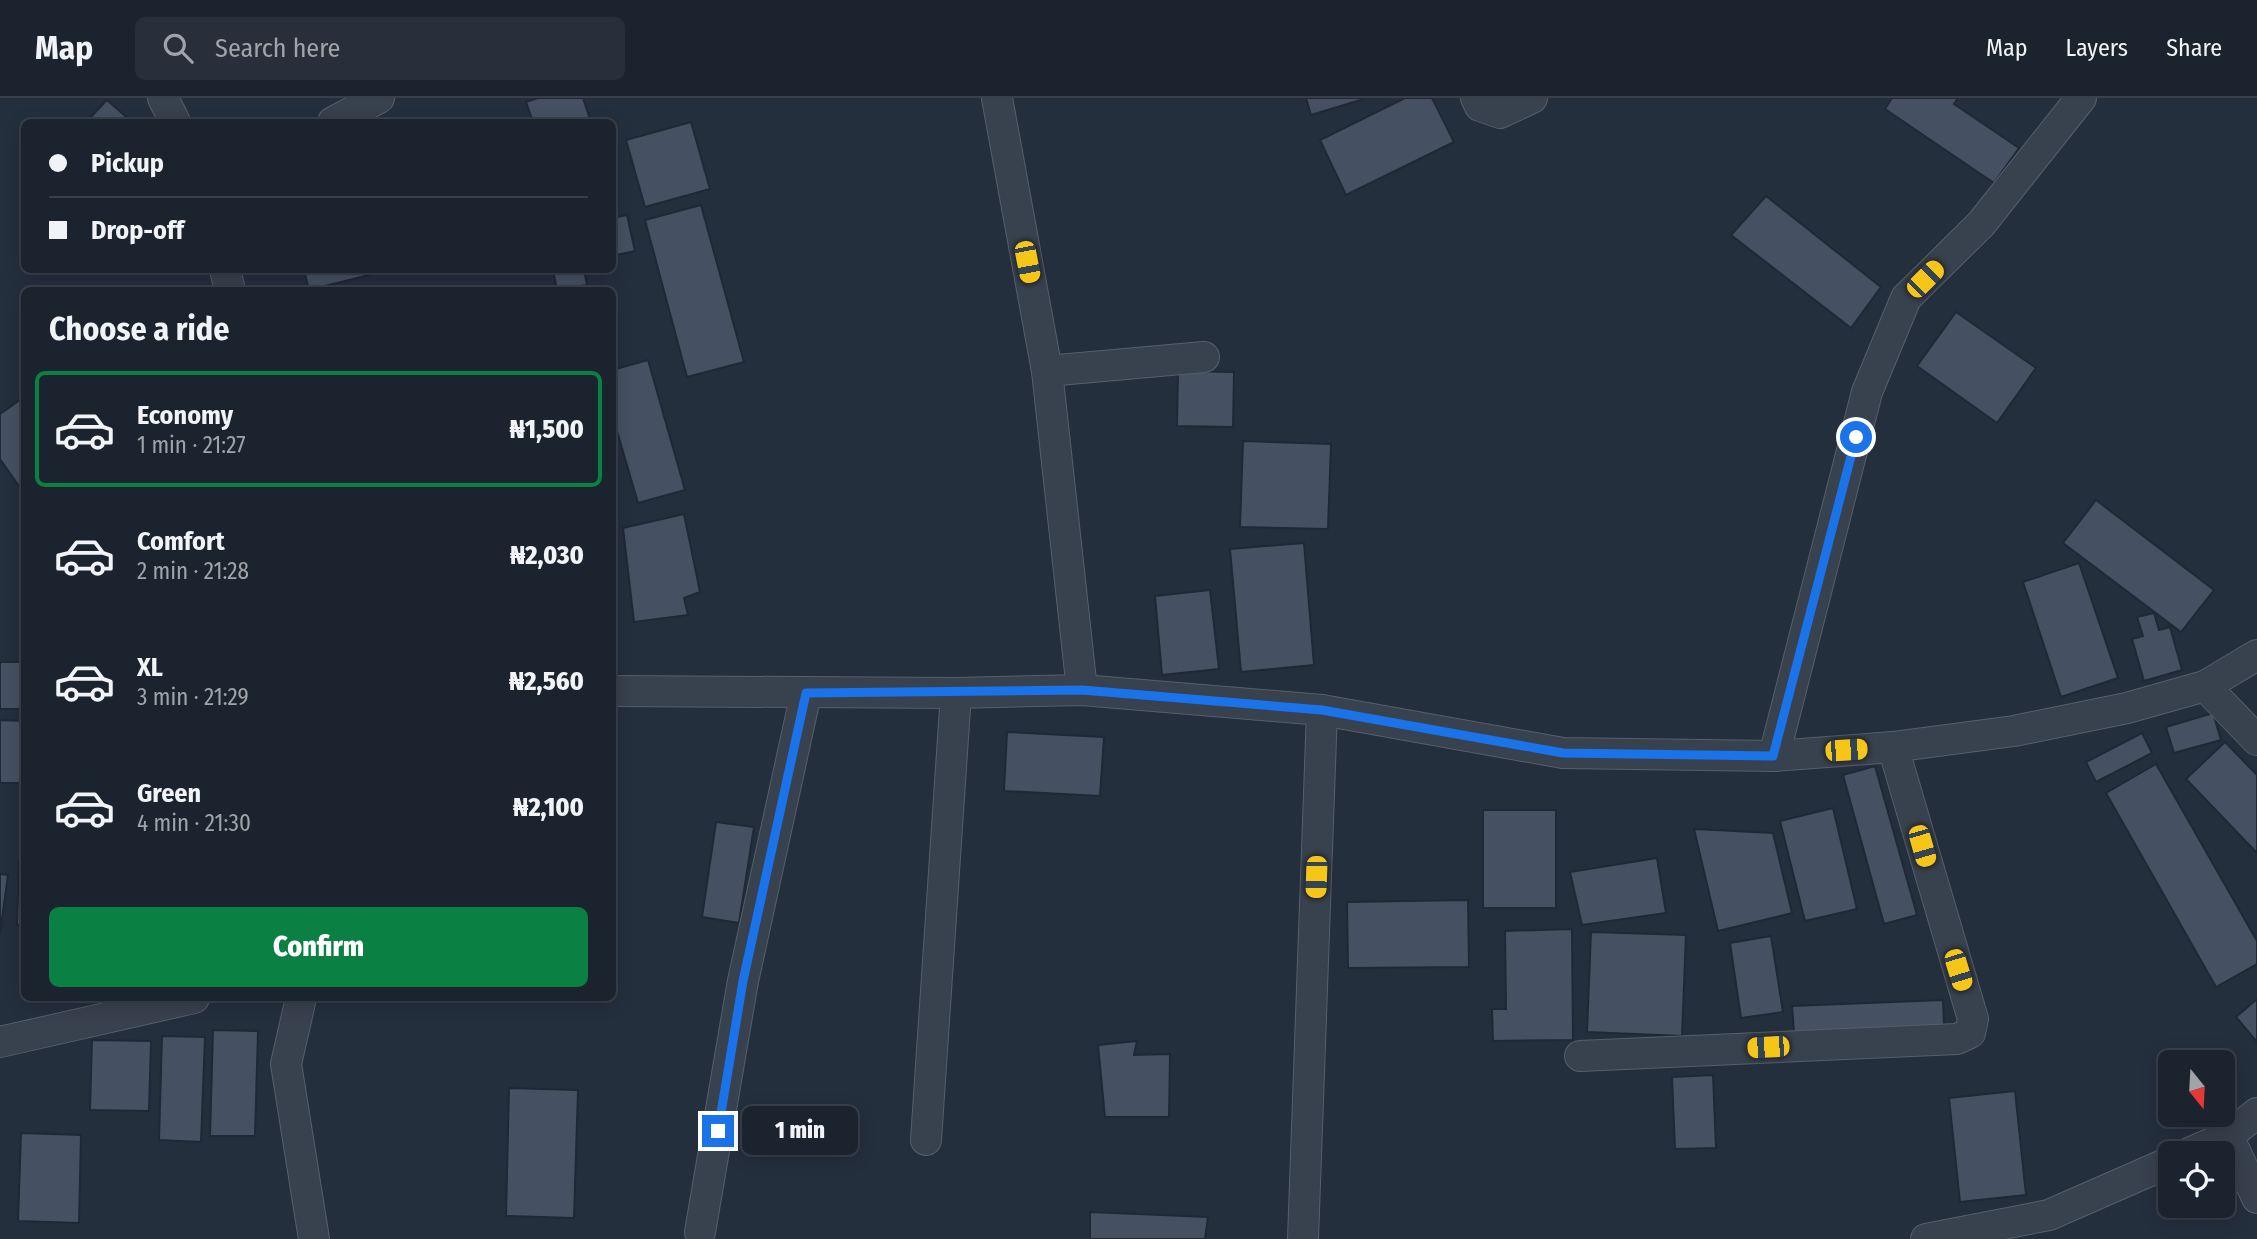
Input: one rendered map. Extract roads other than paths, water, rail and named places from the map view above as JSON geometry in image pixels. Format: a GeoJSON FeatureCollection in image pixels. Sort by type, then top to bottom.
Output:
{"type":"FeatureCollection","features":[{"type":"Feature","properties":{"kind":"street"},"geometry":{"type":"LineString","coordinates":[[163,98],[174,119]]}},
{"type":"Feature","properties":{"kind":"street"},"geometry":{"type":"LineString","coordinates":[[339,119],[379,98]]}},
{"type":"Feature","properties":{"kind":"street"},"geometry":{"type":"LineString","coordinates":[[997,98],[1046,371],[1082,690]]}},
{"type":"Feature","properties":{"kind":"street"},"geometry":{"type":"LineString","coordinates":[[1476,98],[1480,106],[1500,113],[1532,98]]}},
{"type":"Feature","properties":{"kind":"street"},"geometry":{"type":"LineString","coordinates":[[1773,756],[1867,391],[1906,298],[1981,224],[2081,98]]}},
{"type":"Feature","properties":{"kind":"street"},"geometry":{"type":"LineString","coordinates":[[1046,371],[1204,357]]}},
{"type":"Feature","properties":{"kind":"street"},"geometry":{"type":"LineString","coordinates":[[616,691],[956,694],[1082,690],[1322,710],[1563,753],[1773,756],[1894,747],[2014,731],[2126,708],[2205,686],[2257,654]]}},
{"type":"Feature","properties":{"kind":"street"},"geometry":{"type":"LineString","coordinates":[[2205,686],[2257,740]]}},
{"type":"Feature","properties":{"kind":"street"},"geometry":{"type":"LineString","coordinates":[[700,1232],[743,981],[806,693]]}},
{"type":"Feature","properties":{"kind":"street"},"geometry":{"type":"LineString","coordinates":[[926,1140],[956,694]]}},
{"type":"Feature","properties":{"kind":"street"},"geometry":{"type":"LineString","coordinates":[[1303,1239],[1322,710]]}},
{"type":"Feature","properties":{"kind":"street"},"geometry":{"type":"LineString","coordinates":[[1580,1056],[1957,1039],[1970,1033],[1973,1019],[1894,747]]}},
{"type":"Feature","properties":{"kind":"street"},"geometry":{"type":"LineString","coordinates":[[0,1042],[181,1001]]}},
{"type":"Feature","properties":{"kind":"street"},"geometry":{"type":"LineString","coordinates":[[300,1001],[286,1064],[314,1239]]}},
{"type":"Feature","properties":{"kind":"street"},"geometry":{"type":"LineString","coordinates":[[2217,1141],[2228,1136],[2257,1113]]}},
{"type":"Feature","properties":{"kind":"street"},"geometry":{"type":"LineString","coordinates":[[2228,1136],[2257,1198]]}},
{"type":"Feature","properties":{"kind":"street"},"geometry":{"type":"LineString","coordinates":[[1926,1239],[2051,1227],[2158,1169]]}}]}
